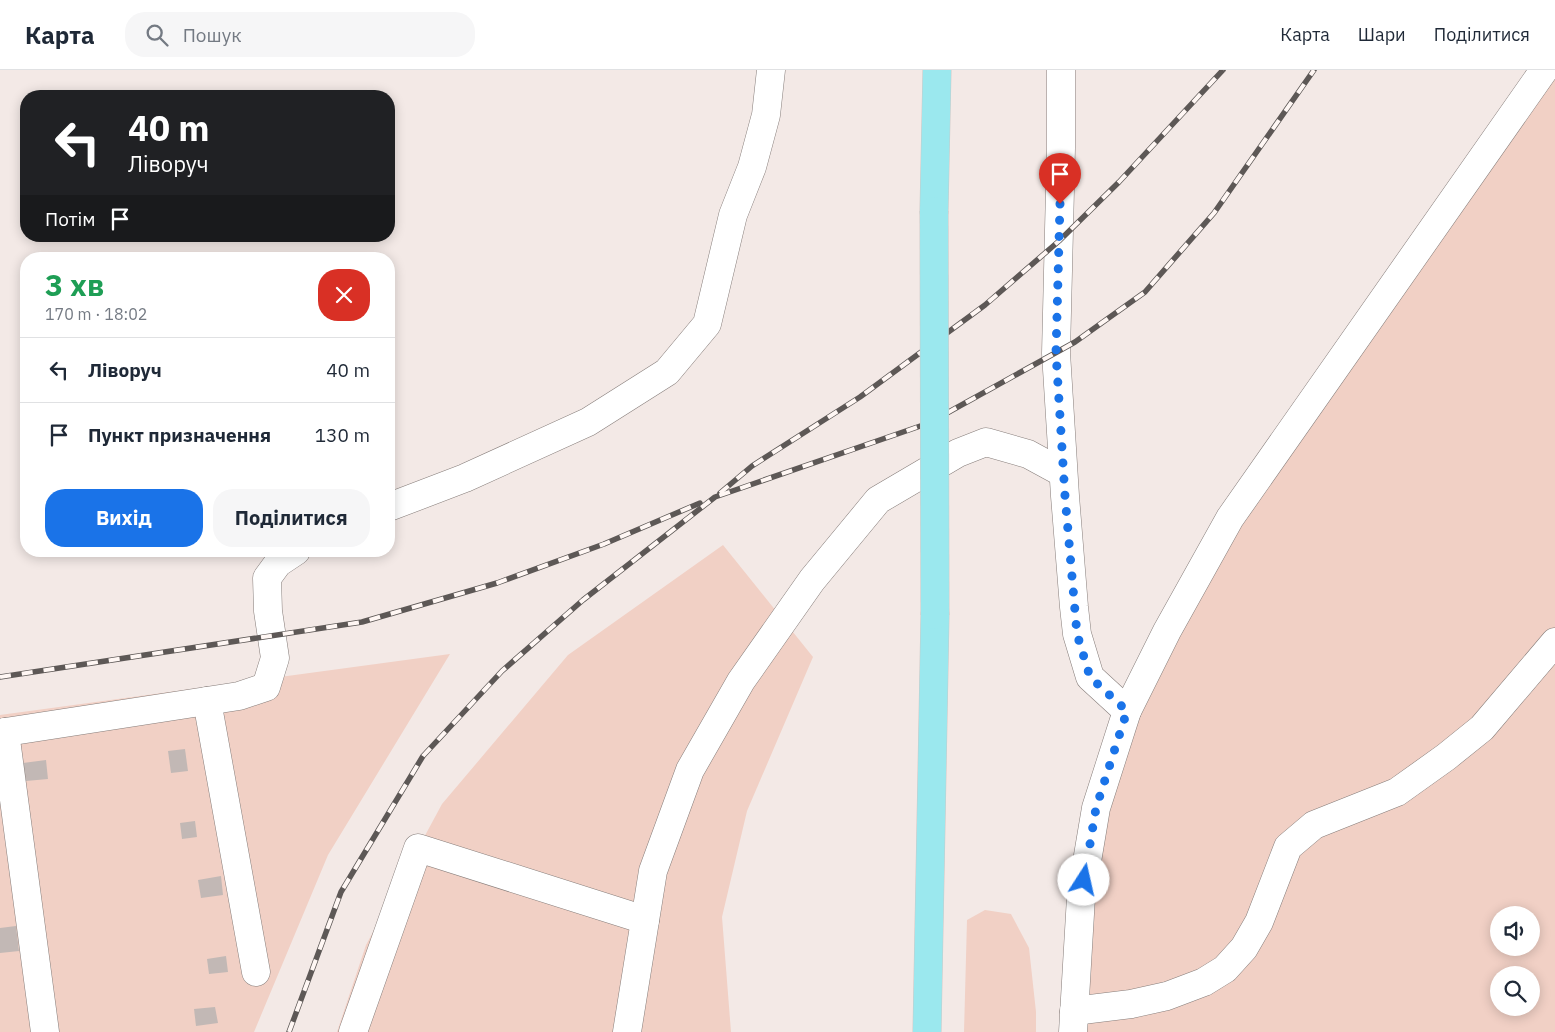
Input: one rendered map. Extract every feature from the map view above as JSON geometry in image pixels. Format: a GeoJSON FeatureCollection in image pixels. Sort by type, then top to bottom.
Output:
{"type":"FeatureCollection","features":[{"type":"Feature","properties":{"kind":"main road"},"geometry":{"type":"LineString","coordinates":[[927,1032],[935,615],[934,211],[937,70]]}},
{"type":"Feature","properties":{"kind":"lane"},"geometry":{"type":"LineString","coordinates":[[395,505],[465,478],[588,422],[668,372],[707,324],[733,215],[752,167],[766,115],[771,70]]}},
{"type":"Feature","properties":{"kind":"lane"},"geometry":{"type":"LineString","coordinates":[[1061,70],[1056,353],[1077,634],[1090,677],[1127,711]]}},
{"type":"Feature","properties":{"kind":"lane"},"geometry":{"type":"LineString","coordinates":[[1544,70],[1230,518],[1167,631],[1127,711],[1096,808],[1080,897],[1073,1021],[1131,1004],[1167,996],[1204,982],[1225,969],[1244,948],[1259,922],[1288,847],[1314,824],[1397,792],[1446,757],[1482,728],[1555,642]]}},
{"type":"Feature","properties":{"kind":"lane"},"geometry":{"type":"LineString","coordinates":[[627,1032],[653,871],[690,770],[740,681],[812,580],[878,500],[958,453],[986,442],[1028,454],[1064,473]]}},
{"type":"Feature","properties":{"kind":"lane"},"geometry":{"type":"LineString","coordinates":[[45,1032],[3,732],[207,702],[239,696],[266,687],[275,658],[268,611],[267,578],[278,563],[287,557]]}},
{"type":"Feature","properties":{"kind":"lane"},"geometry":{"type":"LineString","coordinates":[[207,702],[256,972]]}},
{"type":"Feature","properties":{"kind":"lane"},"geometry":{"type":"LineString","coordinates":[[353,1032],[418,848],[645,920]]}},
{"type":"Feature","properties":{"kind":"shaded area"},"geometry":{"type":"Polygon","coordinates":[[[1555,70],[1555,1032],[1073,1032],[1081,897],[1167,631],[1555,70]]]}},
{"type":"Feature","properties":{"kind":"shaded area"},"geometry":{"type":"Polygon","coordinates":[[[723,545],[813,657],[747,811],[722,917],[731,1032],[337,1032],[366,945],[442,804],[568,655],[723,545]]]}},
{"type":"Feature","properties":{"kind":"shaded area"},"geometry":{"type":"Polygon","coordinates":[[[450,654],[328,855],[254,1032],[0,1032],[0,715],[450,654]]]}},
{"type":"Feature","properties":{"kind":"shaded area"},"geometry":{"type":"Polygon","coordinates":[[[985,910],[1011,914],[1029,948],[1036,1012],[1036,1032],[964,1032],[967,920],[985,910]]]}},
{"type":"Feature","properties":{"kind":"building"},"geometry":{"type":"Polygon","coordinates":[[[185,749],[188,771],[171,773],[168,751],[185,749]]]}},
{"type":"Feature","properties":{"kind":"building"},"geometry":{"type":"Polygon","coordinates":[[[46,760],[48,779],[26,781],[23,763],[46,760]]]}},
{"type":"Feature","properties":{"kind":"building"},"geometry":{"type":"Polygon","coordinates":[[[195,821],[197,837],[182,839],[180,823],[195,821]]]}},
{"type":"Feature","properties":{"kind":"building"},"geometry":{"type":"Polygon","coordinates":[[[221,876],[223,895],[201,898],[198,880],[221,876]]]}},
{"type":"Feature","properties":{"kind":"building"},"geometry":{"type":"Polygon","coordinates":[[[16,926],[19,951],[0,953],[0,928],[16,926]]]}},
{"type":"Feature","properties":{"kind":"building"},"geometry":{"type":"Polygon","coordinates":[[[226,956],[228,972],[209,974],[207,959],[226,956]]]}},
{"type":"Feature","properties":{"kind":"building"},"geometry":{"type":"Polygon","coordinates":[[[215,1007],[218,1023],[196,1026],[194,1009],[215,1007]]]}},
{"type":"Feature","properties":{"kind":"railway"},"geometry":{"type":"LineString","coordinates":[[720,493],[752,466],[860,397],[985,305],[1059,241],[1119,182],[1223,70]]}},
{"type":"Feature","properties":{"kind":"railway"},"geometry":{"type":"LineString","coordinates":[[289,1032],[341,892],[423,756],[502,671],[583,600],[715,497],[929,423],[1075,342],[1145,292],[1214,213],[1314,70]]}},
{"type":"Feature","properties":{"kind":"railway"},"geometry":{"type":"LineString","coordinates":[[0,677],[362,622],[497,583],[604,544],[700,503]]}},
{"type":"Feature","properties":{"kind":"route"},"geometry":{"type":"LineString","coordinates":[[1060,204],[1056,353],[1065,496],[1077,634],[1090,677],[1127,711],[1096,808],[1084,880]]}}]}
